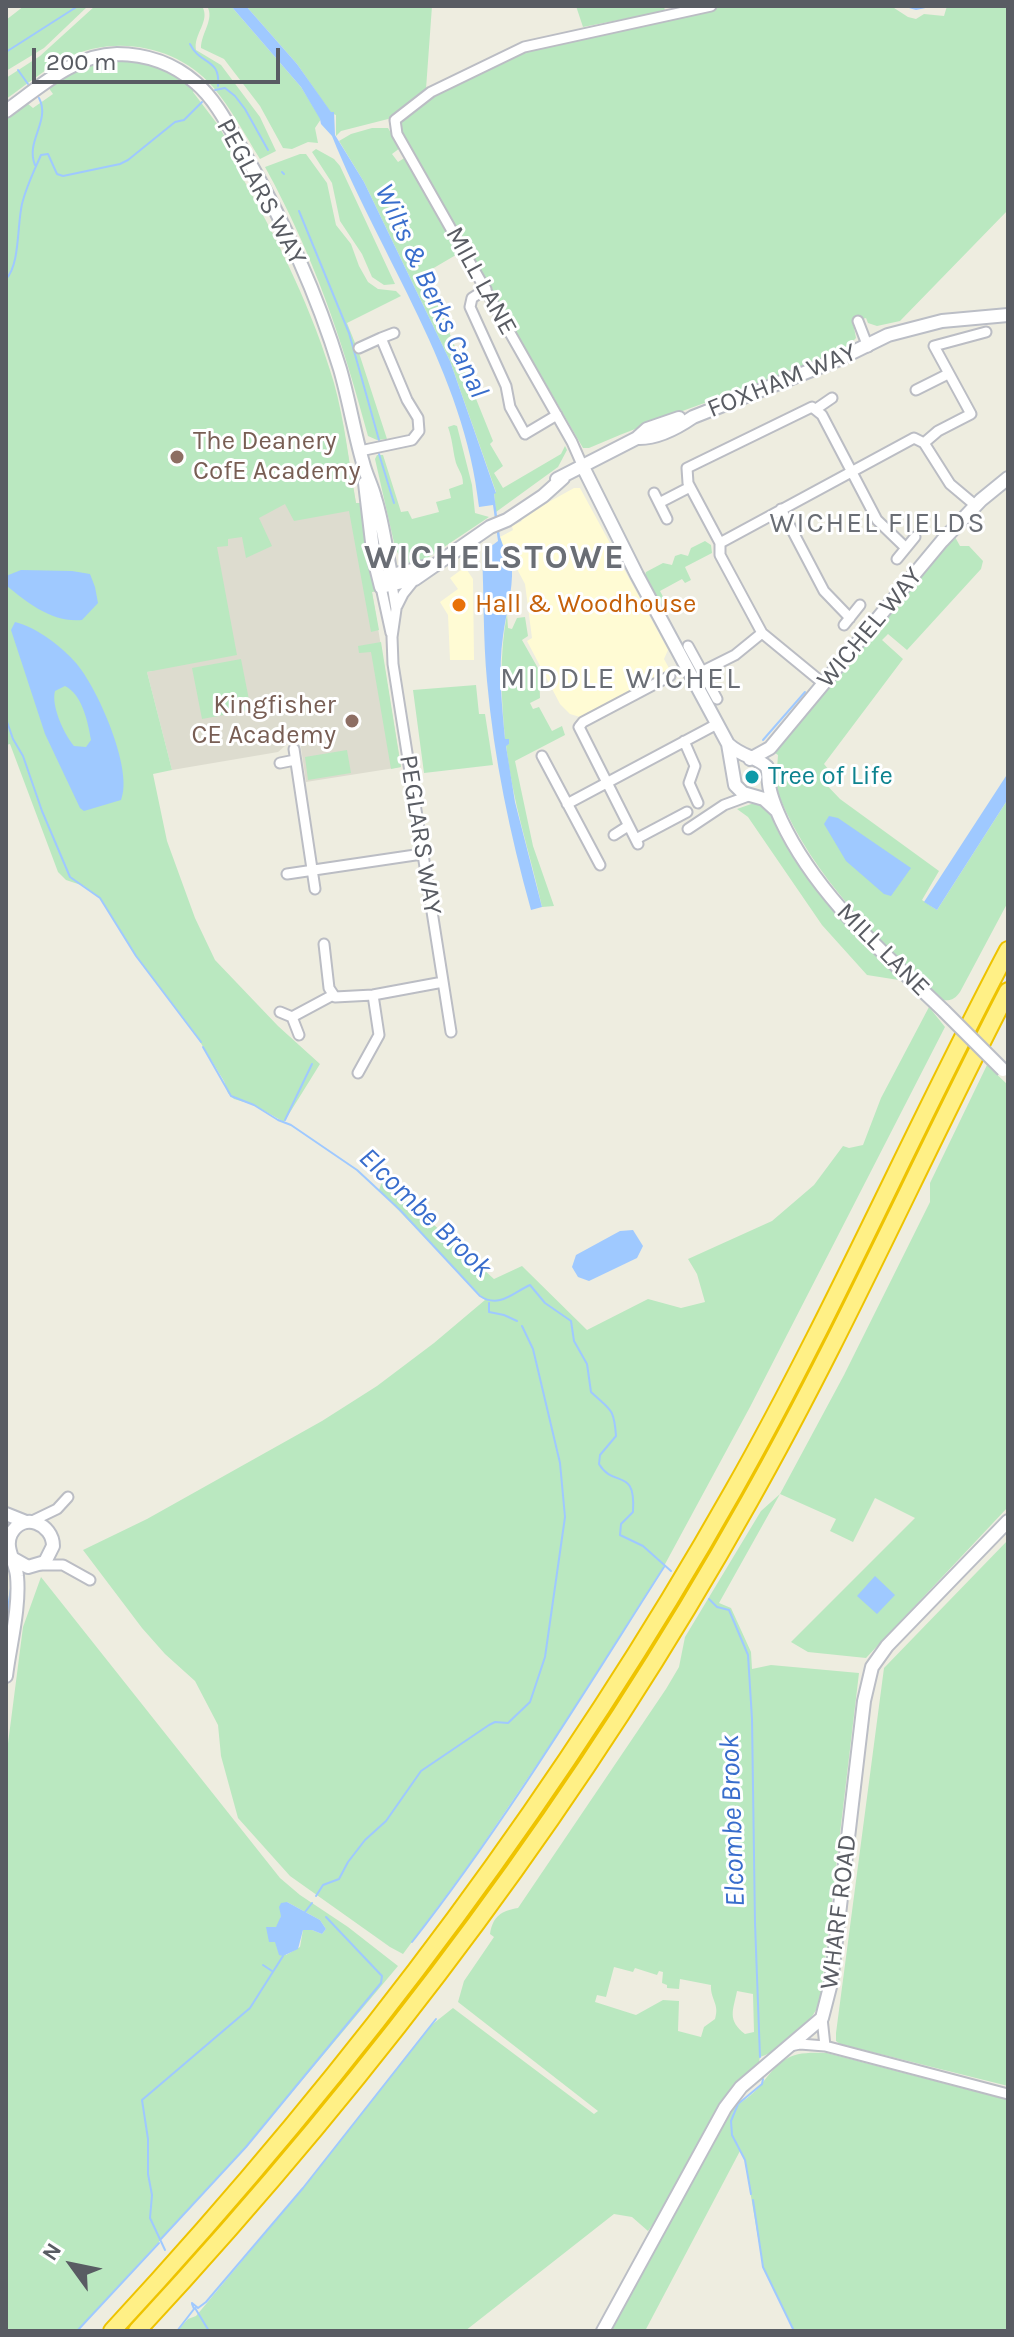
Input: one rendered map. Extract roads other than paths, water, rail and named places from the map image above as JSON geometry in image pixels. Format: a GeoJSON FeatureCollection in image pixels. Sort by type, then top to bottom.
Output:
{"type":"FeatureCollection","features":[{"type":"Feature","properties":{"kind":"highway"},"geometry":{"type":"LineString","coordinates":[[112,2331],[237,2195],[347,2061],[491,1870],[616,1686],[733,1492],[781,1404],[944,1072],[1008,950]]}},
{"type":"Feature","properties":{"kind":"highway"},"geometry":{"type":"LineString","coordinates":[[137,2331],[247,2210],[381,2048],[509,1878],[597,1750],[749,1503],[830,1351],[1008,991]]}},
{"type":"Feature","properties":{"kind":"main road","name":"PEGLARS WAY"},"geometry":{"type":"LineString","coordinates":[[6,111],[69,67],[103,55],[132,55],[157,61],[181,72],[201,88],[247,157],[298,258],[337,361],[363,464],[377,505],[386,581]]}},
{"type":"Feature","properties":{"kind":"main road","name":"FOXHAM WAY"},"geometry":{"type":"LineString","coordinates":[[386,581],[415,579],[497,522],[553,489],[563,478],[637,438],[648,438],[682,425],[693,417],[870,346],[888,335],[918,326],[1008,315]]}},
{"type":"Feature","properties":{"kind":"main road","name":"MILL LANE"},"geometry":{"type":"LineString","coordinates":[[583,467],[630,562],[728,744],[740,791],[767,801],[776,810]]}},
{"type":"Feature","properties":{"kind":"main road","name":"WICHEL WAY"},"geometry":{"type":"LineString","coordinates":[[749,759],[770,748],[942,541],[975,505],[1008,478]]}},
{"type":"Feature","properties":{"kind":"main road","name":"FOXHAM WAY"},"geometry":{"type":"LineString","coordinates":[[386,581],[435,564]]}},
{"type":"Feature","properties":{"kind":"main road","name":"MILL LANE"},"geometry":{"type":"LineString","coordinates":[[728,744],[749,759],[759,760],[768,769],[776,810],[798,852],[820,884],[864,933],[1005,1073]]}},
{"type":"Feature","properties":{"kind":"main road"},"geometry":{"type":"LineString","coordinates":[[768,769],[770,748]]}},
{"type":"Feature","properties":{"kind":"main road"},"geometry":{"type":"LineString","coordinates":[[734,777],[740,763],[749,759]]}},
{"type":"Feature","properties":{"kind":"main road"},"geometry":{"type":"LineString","coordinates":[[753,795],[763,791],[769,783]]}},
{"type":"Feature","properties":{"kind":"main road"},"geometry":{"type":"LineString","coordinates":[[6,1514],[42,1525],[52,1540],[50,1556],[36,1566],[17,1590]]}},
{"type":"Feature","properties":{"kind":"main road","name":"WHARF ROAD"},"geometry":{"type":"LineString","coordinates":[[603,2331],[725,2108],[741,2087],[822,2018],[830,1993],[864,1701],[872,1667],[887,1646],[1008,1521]]}},
{"type":"Feature","properties":{"kind":"main road"},"geometry":{"type":"LineString","coordinates":[[6,1676],[17,1590],[17,1574],[9,1548],[13,1531],[28,1522]]}},
{"type":"Feature","properties":{"kind":"main road"},"geometry":{"type":"LineString","coordinates":[[9,1548],[22,1565],[36,1566]]}},
{"type":"Feature","properties":{"kind":"street","name":"MILL LANE"},"geometry":{"type":"LineString","coordinates":[[583,467],[557,415],[397,134],[394,123],[397,117],[431,92],[524,47],[711,6]]}},
{"type":"Feature","properties":{"kind":"street"},"geometry":{"type":"LineString","coordinates":[[486,289],[472,298],[470,307],[522,430],[525,434],[557,415]]}},
{"type":"Feature","properties":{"kind":"street"},"geometry":{"type":"LineString","coordinates":[[858,321],[870,346]]}},
{"type":"Feature","properties":{"kind":"street"},"geometry":{"type":"LineString","coordinates":[[924,443],[938,431],[971,414],[934,346],[986,332]]}},
{"type":"Feature","properties":{"kind":"street"},"geometry":{"type":"LineString","coordinates":[[359,348],[394,333]]}},
{"type":"Feature","properties":{"kind":"street"},"geometry":{"type":"LineString","coordinates":[[360,451],[411,440],[419,431],[418,418],[381,338]]}},
{"type":"Feature","properties":{"kind":"street"},"geometry":{"type":"LineString","coordinates":[[916,390],[948,374]]}},
{"type":"Feature","properties":{"kind":"street"},"geometry":{"type":"LineString","coordinates":[[824,684],[762,633],[720,555],[720,543],[690,487],[686,472],[692,465],[808,408],[816,409],[832,398]]}},
{"type":"Feature","properties":{"kind":"street"},"geometry":{"type":"LineString","coordinates":[[816,409],[877,520],[906,548]]}},
{"type":"Feature","properties":{"kind":"street"},"geometry":{"type":"LineString","coordinates":[[720,543],[910,439],[924,443],[950,484],[975,505]]}},
{"type":"Feature","properties":{"kind":"street"},"geometry":{"type":"LineString","coordinates":[[667,519],[656,498],[690,487]]}},
{"type":"Feature","properties":{"kind":"street"},"geometry":{"type":"LineString","coordinates":[[781,509],[824,591],[847,621],[860,605]]}},
{"type":"Feature","properties":{"kind":"street"},"geometry":{"type":"LineString","coordinates":[[897,559],[915,537]]}},
{"type":"Feature","properties":{"kind":"street"},"geometry":{"type":"LineString","coordinates":[[396,609],[401,596],[415,579]]}},
{"type":"Feature","properties":{"kind":"street","name":"PEGLARS WAY"},"geometry":{"type":"LineString","coordinates":[[386,581],[396,609],[392,637]]}},
{"type":"Feature","properties":{"kind":"street","name":"PEGLARS WAY"},"geometry":{"type":"LineString","coordinates":[[386,581],[393,664],[451,1032]]}},
{"type":"Feature","properties":{"kind":"street"},"geometry":{"type":"LineString","coordinates":[[703,671],[735,655],[762,633]]}},
{"type":"Feature","properties":{"kind":"street"},"geometry":{"type":"LineString","coordinates":[[688,646],[717,699]]}},
{"type":"Feature","properties":{"kind":"street"},"geometry":{"type":"LineString","coordinates":[[670,676],[580,725],[580,732],[637,842],[687,812]]}},
{"type":"Feature","properties":{"kind":"street"},"geometry":{"type":"LineString","coordinates":[[567,804],[717,724]]}},
{"type":"Feature","properties":{"kind":"street"},"geometry":{"type":"LineString","coordinates":[[684,741],[695,766],[689,783],[698,803]]}},
{"type":"Feature","properties":{"kind":"street"},"geometry":{"type":"LineString","coordinates":[[294,749],[301,815],[315,889]]}},
{"type":"Feature","properties":{"kind":"street"},"geometry":{"type":"LineString","coordinates":[[542,756],[600,865]]}},
{"type":"Feature","properties":{"kind":"street"},"geometry":{"type":"LineString","coordinates":[[280,763],[295,760]]}},
{"type":"Feature","properties":{"kind":"street"},"geometry":{"type":"LineString","coordinates":[[724,805],[734,777]]}},
{"type":"Feature","properties":{"kind":"street"},"geometry":{"type":"LineString","coordinates":[[412,786],[423,784]]}},
{"type":"Feature","properties":{"kind":"street"},"geometry":{"type":"LineString","coordinates":[[688,829],[724,805],[753,795]]}},
{"type":"Feature","properties":{"kind":"street"},"geometry":{"type":"LineString","coordinates":[[614,835],[628,826]]}},
{"type":"Feature","properties":{"kind":"street"},"geometry":{"type":"LineString","coordinates":[[287,874],[422,854]]}},
{"type":"Feature","properties":{"kind":"street"},"geometry":{"type":"LineString","coordinates":[[432,915],[443,913]]}},
{"type":"Feature","properties":{"kind":"street"},"geometry":{"type":"LineString","coordinates":[[324,944],[329,988],[339,998],[443,982]]}},
{"type":"Feature","properties":{"kind":"street"},"geometry":{"type":"LineString","coordinates":[[292,1017],[333,995]]}},
{"type":"Feature","properties":{"kind":"street"},"geometry":{"type":"LineString","coordinates":[[358,1073],[379,1035],[373,995]]}},
{"type":"Feature","properties":{"kind":"street"},"geometry":{"type":"LineString","coordinates":[[280,1012],[292,1017],[299,1035]]}},
{"type":"Feature","properties":{"kind":"street"},"geometry":{"type":"LineString","coordinates":[[28,1522],[57,1509],[68,1497]]}},
{"type":"Feature","properties":{"kind":"street"},"geometry":{"type":"LineString","coordinates":[[57,1509],[52,1540],[63,1565]]}},
{"type":"Feature","properties":{"kind":"street"},"geometry":{"type":"LineString","coordinates":[[36,1566],[63,1565],[90,1580]]}},
{"type":"Feature","properties":{"kind":"street"},"geometry":{"type":"LineString","coordinates":[[822,2018],[825,2046]]}},
{"type":"Feature","properties":{"kind":"street"},"geometry":{"type":"LineString","coordinates":[[788,2046],[825,2046],[1008,2094]]}},
{"type":"Feature","properties":{"kind":"water"},"geometry":{"type":"Polygon","coordinates":[[[231,6],[246,6],[334,112],[335,135],[364,182],[450,361],[496,493],[500,537],[506,554],[515,564],[512,567],[501,662],[505,739],[509,739],[506,746],[515,802],[542,907],[531,910],[523,882],[504,796],[490,710],[482,553],[498,541],[493,505],[479,507],[471,458],[439,363],[332,136],[321,124],[301,87],[231,6]]]}},
{"type":"Feature","properties":{"kind":"water"},"geometry":{"type":"Polygon","coordinates":[[[21,570],[90,574],[98,603],[82,620],[51,615],[6,585],[6,576],[21,570]]]}},
{"type":"Feature","properties":{"kind":"water"},"geometry":{"type":"Polygon","coordinates":[[[15,622],[48,638],[76,663],[94,690],[118,750],[124,786],[121,800],[84,811],[80,808],[45,734],[11,630],[15,622]],[[65,686],[55,691],[57,712],[74,746],[86,747],[91,740],[88,725],[80,702],[65,686]]]}},
{"type":"Feature","properties":{"kind":"water"},"geometry":{"type":"Polygon","coordinates":[[[1008,773],[1008,799],[937,910],[924,902],[1008,773]]]}},
{"type":"Feature","properties":{"kind":"water"},"geometry":{"type":"Polygon","coordinates":[[[829,816],[838,818],[911,868],[891,896],[884,894],[846,861],[824,824],[829,816]]]}},
{"type":"Feature","properties":{"kind":"water"},"geometry":{"type":"Polygon","coordinates":[[[633,1230],[643,1246],[637,1258],[589,1281],[578,1277],[572,1267],[576,1255],[620,1231],[633,1230]]]}},
{"type":"Feature","properties":{"kind":"water"},"geometry":{"type":"Polygon","coordinates":[[[875,1576],[895,1595],[877,1614],[857,1596],[875,1576]]]}},
{"type":"Feature","properties":{"kind":"water"},"geometry":{"type":"Polygon","coordinates":[[[287,1902],[320,1920],[326,1929],[322,1934],[303,1930],[298,1949],[283,1956],[279,1955],[275,1942],[269,1942],[266,1927],[276,1927],[281,1916],[279,1907],[287,1902]]]}},
{"type":"Feature","properties":{"kind":"waterway"},"geometry":{"type":"LineString","coordinates":[[6,52],[78,6]]}},
{"type":"Feature","properties":{"kind":"waterway"},"geometry":{"type":"LineString","coordinates":[[906,6],[916,9],[930,6]]}},
{"type":"Feature","properties":{"kind":"waterway"},"geometry":{"type":"LineString","coordinates":[[190,44],[213,66],[218,86]]}},
{"type":"Feature","properties":{"kind":"waterway"},"geometry":{"type":"LineString","coordinates":[[18,70],[28,84]]}},
{"type":"Feature","properties":{"kind":"waterway"},"geometry":{"type":"LineString","coordinates":[[215,90],[225,88],[235,96],[268,150]]}},
{"type":"Feature","properties":{"kind":"waterway"},"geometry":{"type":"LineString","coordinates":[[35,165],[33,148],[42,115],[39,98]]}},
{"type":"Feature","properties":{"kind":"waterway"},"geometry":{"type":"LineString","coordinates":[[6,279],[14,264],[24,198],[41,155],[48,154],[57,174],[63,176],[120,164],[175,122],[184,120],[202,102]]}},
{"type":"Feature","properties":{"kind":"waterway"},"geometry":{"type":"LineString","coordinates":[[299,211],[349,333],[379,440]]}},
{"type":"Feature","properties":{"kind":"waterway"},"geometry":{"type":"LineString","coordinates":[[379,454],[394,503]]}},
{"type":"Feature","properties":{"kind":"waterway"},"geometry":{"type":"LineString","coordinates":[[763,740],[805,692]]}},
{"type":"Feature","properties":{"kind":"waterway","name":"Elcombe Brook"},"geometry":{"type":"LineString","coordinates":[[6,719],[70,877],[100,898],[136,956],[201,1042]]}},
{"type":"Feature","properties":{"kind":"waterway","name":"Elcombe Brook"},"geometry":{"type":"LineString","coordinates":[[203,1047],[231,1096],[291,1125],[357,1170],[400,1210],[480,1296],[487,1300],[500,1300],[530,1285],[545,1303],[571,1321],[574,1341],[587,1364],[591,1392],[610,1410],[614,1419],[616,1436],[600,1455],[599,1464],[611,1476],[628,1483],[631,1489],[633,1512],[621,1524],[620,1535],[643,1546],[671,1571]]}},
{"type":"Feature","properties":{"kind":"waterway"},"geometry":{"type":"LineString","coordinates":[[285,1120],[312,1064]]}},
{"type":"Feature","properties":{"kind":"waterway"},"geometry":{"type":"LineString","coordinates":[[489,1303],[489,1312],[517,1321]]}},
{"type":"Feature","properties":{"kind":"waterway"},"geometry":{"type":"LineString","coordinates":[[316,1896],[323,1885],[339,1879],[348,1862],[365,1840],[386,1821],[421,1771],[489,1725],[508,1723],[530,1702],[545,1657],[565,1517],[560,1463],[533,1349],[522,1326]]}},
{"type":"Feature","properties":{"kind":"waterway"},"geometry":{"type":"LineString","coordinates":[[412,1942],[511,1805],[664,1567]]}},
{"type":"Feature","properties":{"kind":"waterway"},"geometry":{"type":"LineString","coordinates":[[6,1622],[11,1588]]}},
{"type":"Feature","properties":{"kind":"waterway","name":"Elcombe Brook"},"geometry":{"type":"LineString","coordinates":[[709,1599],[717,1607],[729,1610],[748,1655],[760,2057]]}},
{"type":"Feature","properties":{"kind":"waterway"},"geometry":{"type":"LineString","coordinates":[[305,1912],[312,1903]]}},
{"type":"Feature","properties":{"kind":"waterway"},"geometry":{"type":"LineString","coordinates":[[160,2240],[246,2147],[381,1983],[382,1976],[326,1917]]}},
{"type":"Feature","properties":{"kind":"waterway"},"geometry":{"type":"LineString","coordinates":[[165,2250],[150,2218],[152,2195],[142,2100],[250,2008],[283,1956]]}},
{"type":"Feature","properties":{"kind":"waterway"},"geometry":{"type":"LineString","coordinates":[[263,1965],[272,1971]]}},
{"type":"Feature","properties":{"kind":"waterway"},"geometry":{"type":"LineString","coordinates":[[192,2303],[198,2308],[206,2302],[303,2188],[436,2019]]}},
{"type":"Feature","properties":{"kind":"waterway","name":"Elcombe Brook"},"geometry":{"type":"LineString","coordinates":[[751,2194],[745,2160],[732,2135],[731,2121],[738,2104],[762,2084],[763,2079]]}},
{"type":"Feature","properties":{"kind":"waterway","name":"Elcombe Brook"},"geometry":{"type":"LineString","coordinates":[[753,2200],[763,2267],[794,2331]]}},
{"type":"Feature","properties":{"kind":"waterway"},"geometry":{"type":"LineString","coordinates":[[77,2331],[159,2243]]}},
{"type":"Feature","properties":{"kind":"waterway"},"geometry":{"type":"LineString","coordinates":[[177,2331],[194,2309],[192,2304]]}},
{"type":"Feature","properties":{"kind":"waterway"},"geometry":{"type":"LineString","coordinates":[[195,2308],[209,2331]]}},
{"type":"Feature","properties":{"kind":"place","name":"The Deanery CofE Academy"},"geometry":{"type":"Point","coordinates":[177,457]}},
{"type":"Feature","properties":{"kind":"place","name":"Hall & Woodhouse"},"geometry":{"type":"Point","coordinates":[459,605]}},
{"type":"Feature","properties":{"kind":"place","name":"Kingfisher CE Academy"},"geometry":{"type":"Point","coordinates":[352,721]}},
{"type":"Feature","properties":{"kind":"place","name":"Tree of Life"},"geometry":{"type":"Point","coordinates":[752,777]}},
{"type":"Feature","properties":{"kind":"district","name":"WICHEL FIELDS"},"geometry":{"type":"Point","coordinates":[878,524]}},
{"type":"Feature","properties":{"kind":"district","name":"WICHELSTOWE"},"geometry":{"type":"Point","coordinates":[495,558]}},
{"type":"Feature","properties":{"kind":"district","name":"MIDDLE WICHEL"},"geometry":{"type":"Point","coordinates":[621,679]}},
{"type":"Feature","properties":{"kind":"water label","name":"Wilts & Berks Canal"},"geometry":{"type":"Point","coordinates":[431,291]}}]}
